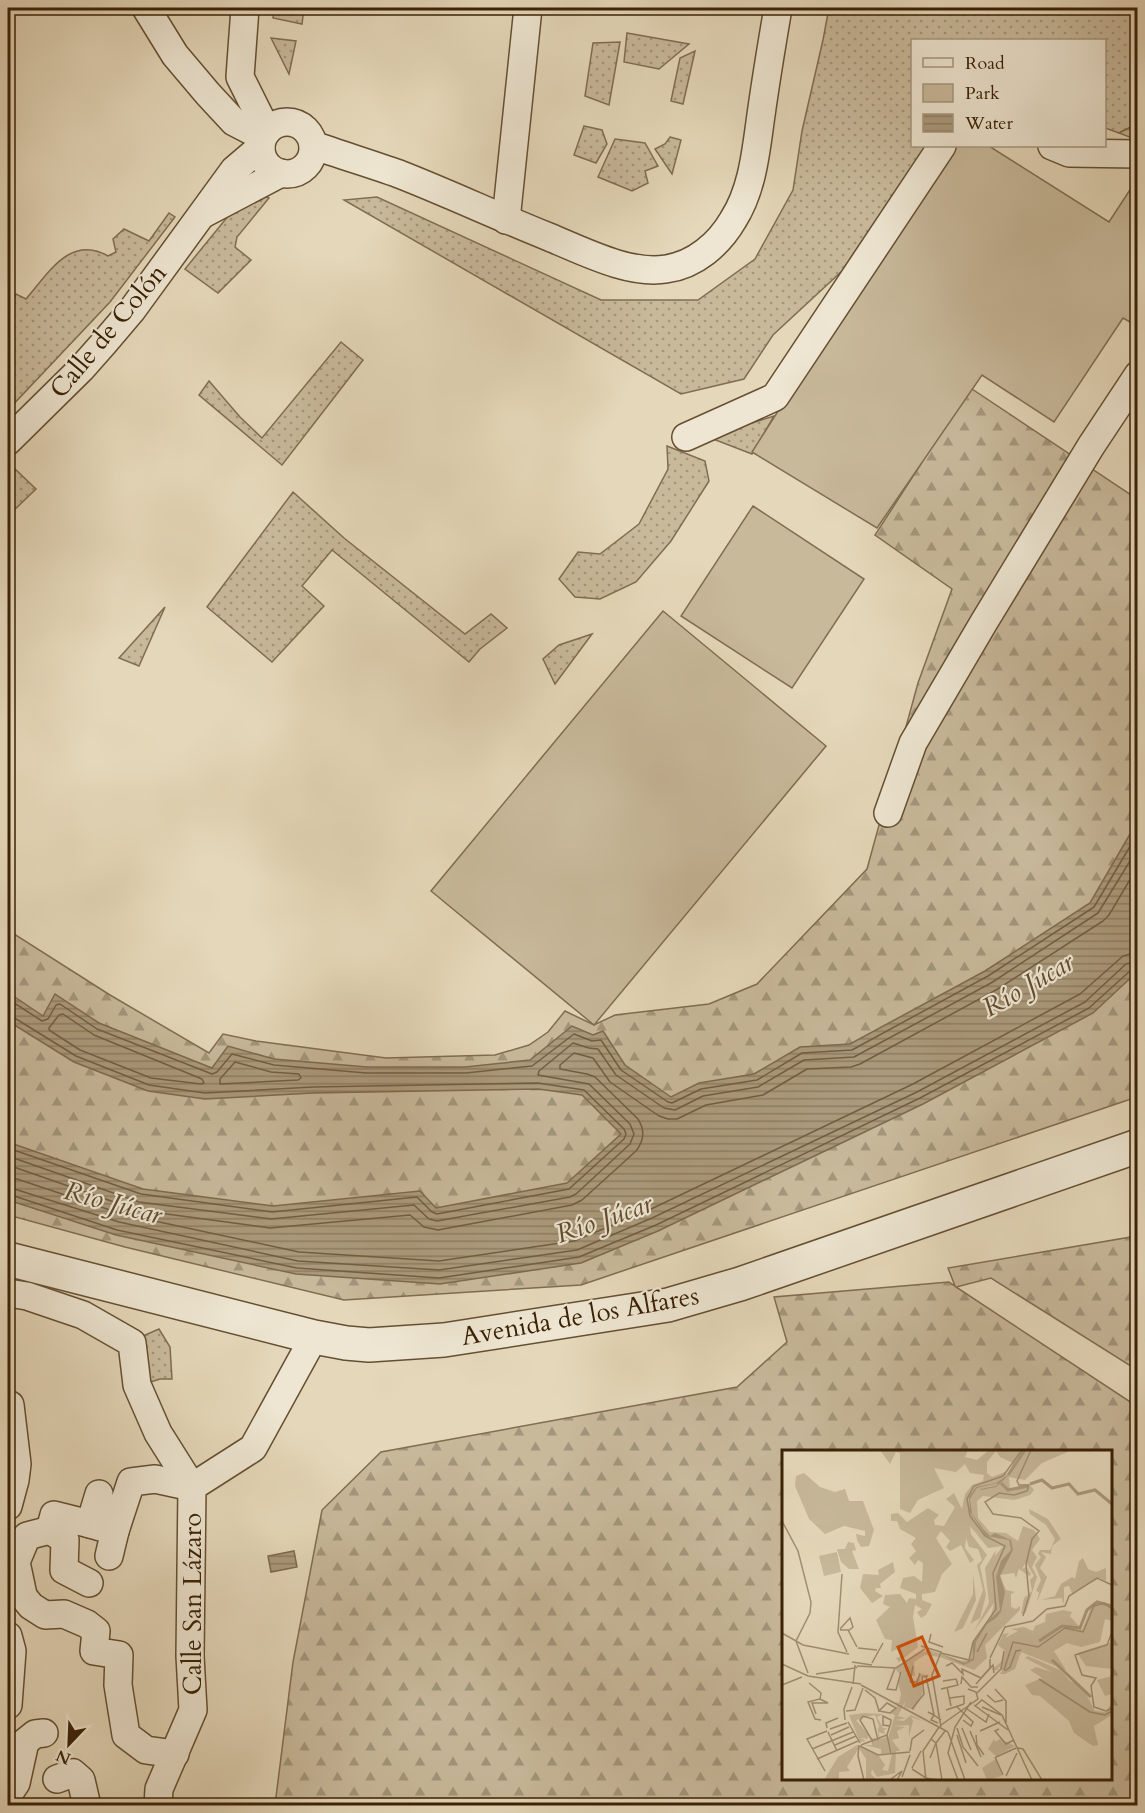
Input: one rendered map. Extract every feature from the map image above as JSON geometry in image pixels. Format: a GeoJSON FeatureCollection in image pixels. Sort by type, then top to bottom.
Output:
{"type":"FeatureCollection","features":[{"type":"Feature","properties":{"kind":"street"},"geometry":{"type":"LineString","coordinates":[[146,8],[175,55],[208,94],[234,122],[264,138]]}},
{"type":"Feature","properties":{"kind":"street"},"geometry":{"type":"LineString","coordinates":[[245,8],[240,77],[264,138],[264,161],[274,171],[293,173],[306,166],[313,153],[313,145],[307,132],[295,123],[280,123],[273,126],[264,138]]}},
{"type":"Feature","properties":{"kind":"street"},"geometry":{"type":"LineString","coordinates":[[506,220],[528,8]]}},
{"type":"Feature","properties":{"kind":"street"},"geometry":{"type":"LineString","coordinates":[[313,145],[399,174],[609,261],[641,269],[665,270],[680,266],[705,253],[719,239],[734,219],[749,181],[754,163],[778,8]]}},
{"type":"Feature","properties":{"kind":"street","name":"Calle de Colón"},"geometry":{"type":"LineString","coordinates":[[8,441],[81,369],[132,310],[234,170],[264,138]]}},
{"type":"Feature","properties":{"kind":"street"},"geometry":{"type":"LineString","coordinates":[[686,437],[775,397],[941,147]]}},
{"type":"Feature","properties":{"kind":"street"},"geometry":{"type":"LineString","coordinates":[[1054,147],[1069,153],[1137,154]]}},
{"type":"Feature","properties":{"kind":"street","name":"Calle de Colón"},"geometry":{"type":"LineString","coordinates":[[202,214],[281,173]]}},
{"type":"Feature","properties":{"kind":"street"},"geometry":{"type":"LineString","coordinates":[[888,813],[913,743],[1091,446],[1137,375]]}},
{"type":"Feature","properties":{"kind":"street","name":"Avenida de los Alfares"},"geometry":{"type":"LineString","coordinates":[[8,1259],[346,1344],[391,1345],[444,1340],[668,1305],[740,1284],[1137,1146]]}},
{"type":"Feature","properties":{"kind":"street","name":"Calle San Lázaro"},"geometry":{"type":"LineString","coordinates":[[8,1293],[27,1296],[83,1315],[132,1343],[137,1385],[158,1433],[192,1487],[190,1656],[193,1710],[159,1789],[158,1806]]}},
{"type":"Feature","properties":{"kind":"street","name":"Calle San Lázaro"},"geometry":{"type":"LineString","coordinates":[[105,1537],[131,1482],[155,1479],[192,1487],[253,1448],[314,1337]]}},
{"type":"Feature","properties":{"kind":"street"},"geometry":{"type":"LineString","coordinates":[[8,1404],[10,1405],[17,1464],[8,1506]]}},
{"type":"Feature","properties":{"kind":"street"},"geometry":{"type":"LineString","coordinates":[[99,1494],[105,1537]]}},
{"type":"Feature","properties":{"kind":"street"},"geometry":{"type":"LineString","coordinates":[[50,1530],[54,1515],[105,1537]]}},
{"type":"Feature","properties":{"kind":"street"},"geometry":{"type":"LineString","coordinates":[[8,1625],[20,1593],[16,1562],[27,1536],[50,1530],[65,1540],[64,1570],[89,1583]]}},
{"type":"Feature","properties":{"kind":"street"},"geometry":{"type":"LineString","coordinates":[[20,1593],[45,1615],[64,1614],[87,1624],[96,1631],[94,1651],[118,1655],[118,1685],[126,1735],[146,1750],[175,1754]]}},
{"type":"Feature","properties":{"kind":"street"},"geometry":{"type":"LineString","coordinates":[[8,1636],[12,1651],[8,1705]]}},
{"type":"Feature","properties":{"kind":"street"},"geometry":{"type":"LineString","coordinates":[[8,1795],[16,1783],[25,1742],[35,1734],[44,1733]]}},
{"type":"Feature","properties":{"kind":"street"},"geometry":{"type":"LineString","coordinates":[[57,1779],[73,1773],[81,1780],[87,1806]]}},
{"type":"Feature","properties":{"kind":"green space"},"geometry":{"type":"Polygon","coordinates":[[[274,8],[304,8],[302,24],[273,18],[274,8]]]}},
{"type":"Feature","properties":{"kind":"green space"},"geometry":{"type":"Polygon","coordinates":[[[829,8],[1137,8],[1137,124],[1119,133],[1106,128],[1106,39],[911,39],[911,147],[925,147],[842,271],[773,335],[744,379],[681,394],[344,200],[377,197],[601,300],[698,300],[755,259],[793,190],[802,131],[829,8]]]}},
{"type":"Feature","properties":{"kind":"green space"},"geometry":{"type":"Polygon","coordinates":[[[627,33],[689,44],[659,69],[624,62],[627,33]]]}},
{"type":"Feature","properties":{"kind":"green space"},"geometry":{"type":"Polygon","coordinates":[[[271,38],[296,41],[289,74],[271,38]]]}},
{"type":"Feature","properties":{"kind":"green space"},"geometry":{"type":"Polygon","coordinates":[[[620,42],[609,105],[585,96],[593,43],[620,42]]]}},
{"type":"Feature","properties":{"kind":"green space"},"geometry":{"type":"Polygon","coordinates":[[[695,51],[683,104],[671,101],[680,58],[695,51]]]}},
{"type":"Feature","properties":{"kind":"green space"},"geometry":{"type":"Polygon","coordinates":[[[1137,124],[1137,140],[1119,133],[1137,124]]]}},
{"type":"Feature","properties":{"kind":"green space"},"geometry":{"type":"Polygon","coordinates":[[[584,126],[602,130],[607,144],[596,163],[574,155],[584,126]]]}},
{"type":"Feature","properties":{"kind":"green space"},"geometry":{"type":"Polygon","coordinates":[[[670,137],[681,140],[672,174],[655,149],[665,144],[670,137]]]}},
{"type":"Feature","properties":{"kind":"green space"},"geometry":{"type":"Polygon","coordinates":[[[615,139],[645,143],[658,166],[645,171],[648,183],[632,191],[598,177],[615,139]]]}},
{"type":"Feature","properties":{"kind":"green space"},"geometry":{"type":"Polygon","coordinates":[[[952,147],[991,147],[1109,222],[1137,179],[1137,326],[1123,318],[1054,422],[982,375],[877,528],[752,452],[826,336],[952,147]]]}},
{"type":"Feature","properties":{"kind":"green space"},"geometry":{"type":"Polygon","coordinates":[[[260,193],[269,198],[237,237],[235,247],[251,260],[218,293],[185,269],[229,215],[260,193]]]}},
{"type":"Feature","properties":{"kind":"green space"},"geometry":{"type":"Polygon","coordinates":[[[169,213],[175,217],[110,302],[8,410],[8,316],[16,294],[26,299],[52,269],[71,253],[82,250],[108,256],[116,252],[113,239],[124,229],[149,241],[169,213]]]}},
{"type":"Feature","properties":{"kind":"green space"},"geometry":{"type":"Polygon","coordinates":[[[341,342],[363,360],[282,465],[199,395],[209,381],[240,417],[262,438],[341,342]]]}},
{"type":"Feature","properties":{"kind":"green space"},"geometry":{"type":"Polygon","coordinates":[[[960,381],[1137,499],[1137,1097],[581,1285],[344,1300],[125,1247],[8,1215],[8,930],[110,995],[209,1053],[223,1034],[256,1041],[386,1058],[495,1055],[529,1045],[548,1032],[565,1011],[594,1025],[615,1015],[709,1004],[757,984],[867,869],[918,683],[952,589],[875,535],[921,464],[960,381]]]}},
{"type":"Feature","properties":{"kind":"green space"},"geometry":{"type":"Polygon","coordinates":[[[774,416],[752,454],[713,439],[745,425],[774,416]]]}},
{"type":"Feature","properties":{"kind":"green space"},"geometry":{"type":"Polygon","coordinates":[[[667,446],[705,461],[709,481],[671,541],[636,582],[600,599],[575,597],[559,579],[578,552],[600,554],[639,524],[668,469],[667,446]]]}},
{"type":"Feature","properties":{"kind":"green space"},"geometry":{"type":"Polygon","coordinates":[[[12,466],[36,489],[8,516],[8,470],[12,466]]]}},
{"type":"Feature","properties":{"kind":"green space"},"geometry":{"type":"Polygon","coordinates":[[[293,492],[344,538],[465,634],[491,614],[507,628],[480,649],[469,662],[332,550],[302,586],[324,606],[272,662],[207,607],[293,492]]]}},
{"type":"Feature","properties":{"kind":"green space"},"geometry":{"type":"Polygon","coordinates":[[[753,506],[864,579],[792,688],[681,616],[753,506]]]}},
{"type":"Feature","properties":{"kind":"green space"},"geometry":{"type":"Polygon","coordinates":[[[165,607],[139,666],[119,658],[165,607]]]}},
{"type":"Feature","properties":{"kind":"green space"},"geometry":{"type":"Polygon","coordinates":[[[663,611],[826,746],[594,1025],[431,891],[663,611]]]}},
{"type":"Feature","properties":{"kind":"green space"},"geometry":{"type":"Polygon","coordinates":[[[592,634],[555,684],[543,659],[559,645],[592,634]]]}},
{"type":"Feature","properties":{"kind":"green space"},"geometry":{"type":"Polygon","coordinates":[[[1137,1236],[1137,1370],[991,1278],[956,1287],[1129,1401],[1137,1413],[1137,1805],[275,1805],[293,1662],[322,1510],[381,1452],[737,1387],[787,1342],[774,1297],[949,1282],[955,1286],[948,1268],[1137,1236]]]}},
{"type":"Feature","properties":{"kind":"green space"},"geometry":{"type":"Polygon","coordinates":[[[159,1329],[170,1347],[172,1379],[160,1379],[141,1385],[136,1339],[159,1329]]]}},
{"type":"Feature","properties":{"kind":"water","name":"Río Júcar"},"geometry":{"type":"Polygon","coordinates":[[[1137,822],[1137,972],[1093,1013],[923,1104],[658,1231],[581,1263],[440,1284],[296,1274],[116,1235],[8,1200],[8,1142],[143,1189],[273,1206],[420,1191],[436,1208],[567,1183],[621,1134],[582,1095],[538,1089],[313,1093],[205,1099],[148,1091],[74,1062],[8,1021],[8,974],[11,980],[9,993],[43,1016],[55,994],[99,1023],[212,1068],[228,1046],[274,1059],[367,1067],[465,1067],[530,1060],[572,1026],[593,1035],[603,1031],[625,1065],[671,1097],[699,1083],[754,1074],[800,1047],[850,1044],[985,971],[1090,903],[1137,822]]]}},
{"type":"Feature","properties":{"kind":"water"},"geometry":{"type":"Polygon","coordinates":[[[294,1551],[297,1567],[271,1572],[268,1556],[294,1551]]]}}]}
